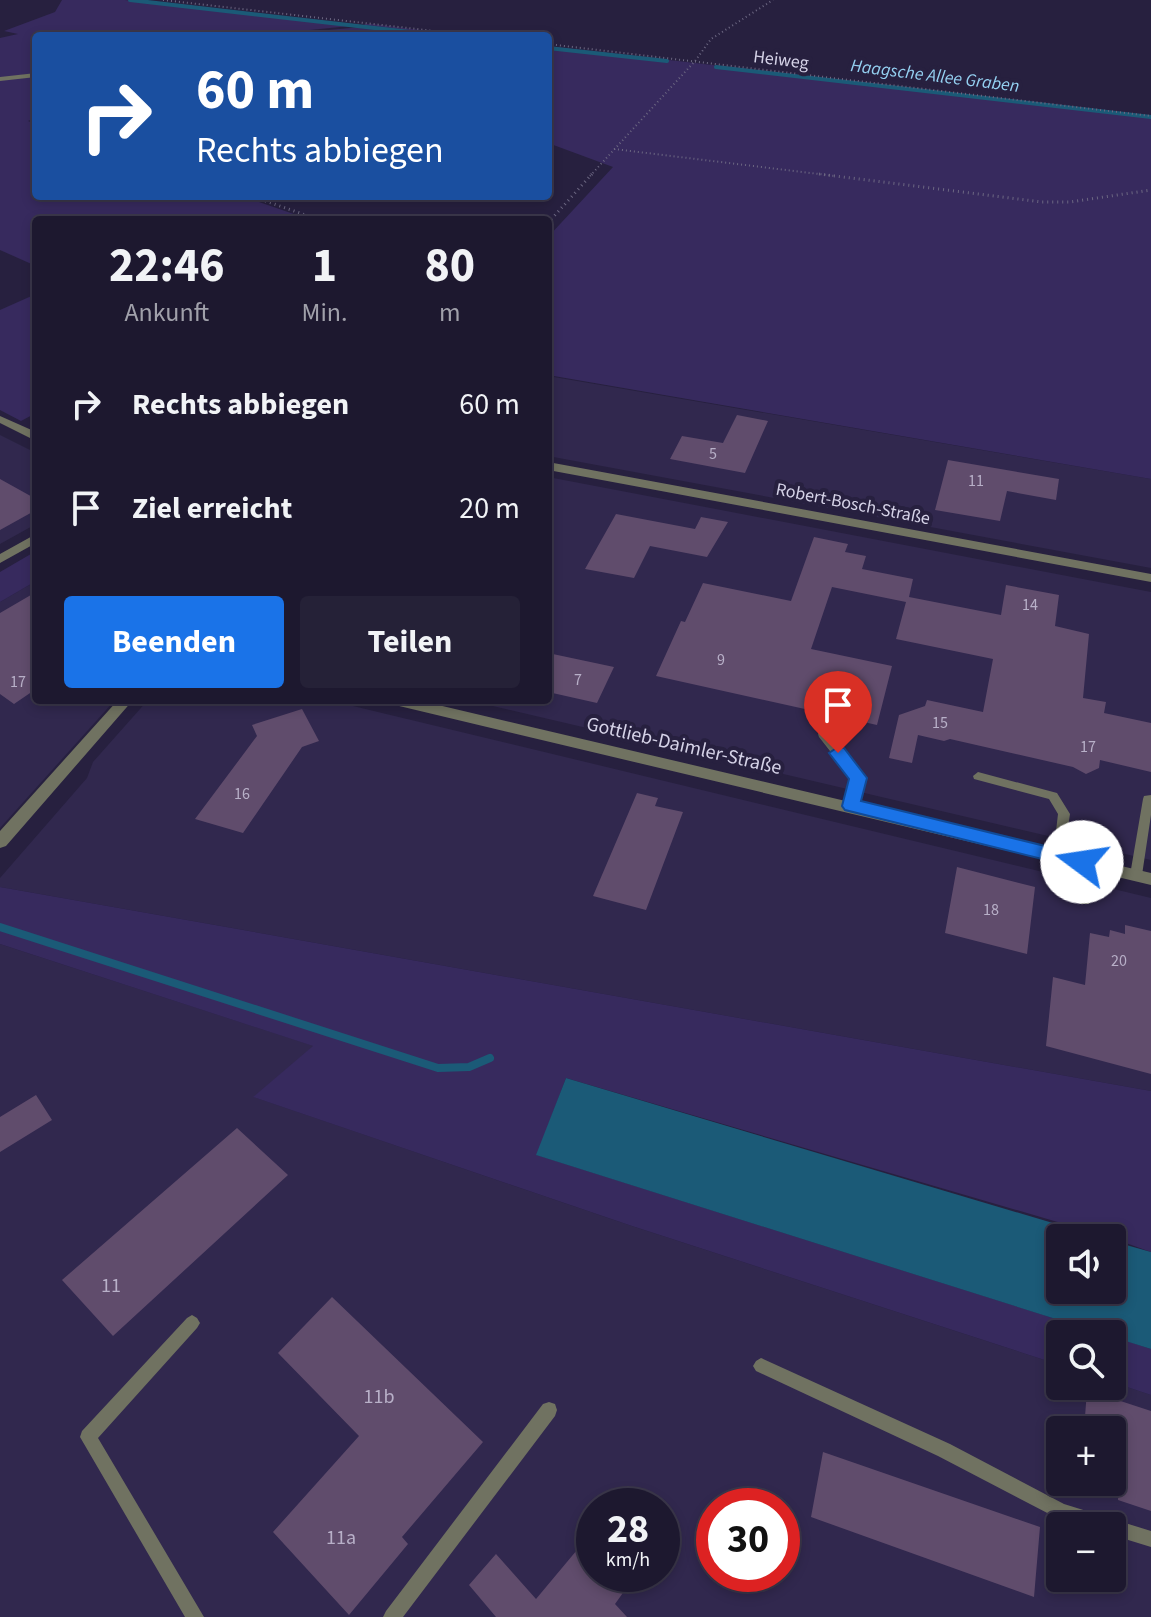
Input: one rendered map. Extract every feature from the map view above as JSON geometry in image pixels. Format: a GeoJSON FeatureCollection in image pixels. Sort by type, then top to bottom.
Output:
{"type":"FeatureCollection","features":[{"type":"Feature","properties":{"kind":"street"},"geometry":{"type":"LineString","coordinates":[[0,419],[32,435]]}},
{"type":"Feature","properties":{"kind":"street","name":"Robert-Bosch-Straße"},"geometry":{"type":"LineString","coordinates":[[552,467],[1151,578]]}},
{"type":"Feature","properties":{"kind":"street"},"geometry":{"type":"LineString","coordinates":[[0,559],[32,540]]}},
{"type":"Feature","properties":{"kind":"street"},"geometry":{"type":"LineString","coordinates":[[0,842],[122,704]]}},
{"type":"Feature","properties":{"kind":"street","name":"Gottlieb-Daimler-Straße"},"geometry":{"type":"LineString","coordinates":[[412,704],[1143,877]]}},
{"type":"Feature","properties":{"kind":"lane"},"geometry":{"type":"LineString","coordinates":[[0,79],[32,75]]}},
{"type":"Feature","properties":{"kind":"lane"},"geometry":{"type":"LineString","coordinates":[[823,734],[858,778],[851,806]]}},
{"type":"Feature","properties":{"kind":"lane"},"geometry":{"type":"LineString","coordinates":[[978,776],[1053,796],[1064,814],[1059,857]]}},
{"type":"Feature","properties":{"kind":"lane"},"geometry":{"type":"LineString","coordinates":[[1143,877],[1148,799],[1151,799]]}},
{"type":"Feature","properties":{"kind":"lane"},"geometry":{"type":"LineString","coordinates":[[1082,862],[1085,901]]}},
{"type":"Feature","properties":{"kind":"lane"},"geometry":{"type":"LineString","coordinates":[[192,1323],[88,1437],[195,1617]]}},
{"type":"Feature","properties":{"kind":"lane"},"geometry":{"type":"LineString","coordinates":[[761,1366],[944,1450],[1064,1512]]}},
{"type":"Feature","properties":{"kind":"lane"},"geometry":{"type":"LineString","coordinates":[[392,1617],[549,1410]]}},
{"type":"Feature","properties":{"kind":"lane"},"geometry":{"type":"LineString","coordinates":[[1126,1531],[1151,1539]]}},
{"type":"Feature","properties":{"kind":"path"},"geometry":{"type":"LineString","coordinates":[[163,0],[443,32]]}},
{"type":"Feature","properties":{"kind":"path","name":"Heiweg"},"geometry":{"type":"LineString","coordinates":[[552,219],[695,61],[711,39],[773,0]]}},
{"type":"Feature","properties":{"kind":"path","name":"Heiweg"},"geometry":{"type":"LineString","coordinates":[[552,44],[1151,116]]}},
{"type":"Feature","properties":{"kind":"path"},"geometry":{"type":"LineString","coordinates":[[614,149],[1042,202],[1070,202],[1151,190]]}},
{"type":"Feature","properties":{"kind":"path"},"geometry":{"type":"LineString","coordinates":[[262,200],[308,216]]}},
{"type":"Feature","properties":{"kind":"shaded area"},"geometry":{"type":"Polygon","coordinates":[[[62,0],[125,0],[350,26],[289,32],[32,32],[32,74],[0,78],[0,38],[18,34],[4,31],[55,12],[62,0]]]}},
{"type":"Feature","properties":{"kind":"shaded area"},"geometry":{"type":"Polygon","coordinates":[[[371,24],[438,32],[306,32],[371,24]]]}},
{"type":"Feature","properties":{"kind":"shaded area"},"geometry":{"type":"Polygon","coordinates":[[[552,46],[1151,116],[1151,479],[552,376],[552,233],[613,167],[552,144],[552,46]]]}},
{"type":"Feature","properties":{"kind":"shaded area"},"geometry":{"type":"Polygon","coordinates":[[[32,76],[32,120],[28,121],[32,122],[32,200],[254,200],[300,216],[32,216],[32,264],[0,250],[0,80],[32,76]]]}},
{"type":"Feature","properties":{"kind":"shaded area"},"geometry":{"type":"Polygon","coordinates":[[[32,296],[32,415],[21,421],[0,410],[0,310],[32,296]]]}},
{"type":"Feature","properties":{"kind":"shaded area"},"geometry":{"type":"Polygon","coordinates":[[[552,377],[1151,479],[1151,568],[552,457],[552,377]]]}},
{"type":"Feature","properties":{"kind":"shaded area"},"geometry":{"type":"Polygon","coordinates":[[[0,435],[32,451],[32,526],[0,544],[0,435]]]}},
{"type":"Feature","properties":{"kind":"shaded area"},"geometry":{"type":"Polygon","coordinates":[[[552,478],[1151,592],[1151,860],[484,704],[552,704],[552,478]]]}},
{"type":"Feature","properties":{"kind":"shaded area"},"geometry":{"type":"Polygon","coordinates":[[[32,553],[32,583],[0,602],[0,572],[32,553]]]}},
{"type":"Feature","properties":{"kind":"shaded area"},"geometry":{"type":"Polygon","coordinates":[[[32,583],[32,704],[111,704],[0,828],[0,602],[32,583]]]}},
{"type":"Feature","properties":{"kind":"shaded area"},"geometry":{"type":"Polygon","coordinates":[[[144,704],[345,704],[1151,898],[1151,1091],[0,887],[0,878],[87,778],[93,762],[144,704]]]}},
{"type":"Feature","properties":{"kind":"shaded area"},"geometry":{"type":"Polygon","coordinates":[[[0,887],[1151,1091],[1151,1252],[1126,1243],[1126,1224],[1064,1224],[566,1078],[537,1155],[1060,1320],[1046,1320],[1046,1360],[629,1225],[253,1097],[313,1046],[0,944],[0,887]]]}},
{"type":"Feature","properties":{"kind":"shaded area"},"geometry":{"type":"Polygon","coordinates":[[[0,944],[314,1046],[254,1097],[629,1225],[1046,1360],[1046,1400],[1126,1400],[1126,1387],[1151,1395],[1151,1617],[0,1617],[0,944]]]}},
{"type":"Feature","properties":{"kind":"shaded area"},"geometry":{"type":"Polygon","coordinates":[[[1126,1341],[1151,1349],[1151,1395],[1126,1387],[1126,1341]]]}},
{"type":"Feature","properties":{"kind":"water"},"geometry":{"type":"Polygon","coordinates":[[[566,1078],[1056,1224],[1046,1224],[1046,1304],[1126,1304],[1126,1245],[1151,1252],[1151,1349],[1126,1341],[1126,1320],[1059,1320],[536,1155],[566,1078]]]}},
{"type":"Feature","properties":{"kind":"building"},"geometry":{"type":"Polygon","coordinates":[[[737,415],[768,421],[745,473],[670,459],[682,436],[723,443],[737,415]]]}},
{"type":"Feature","properties":{"kind":"building"},"geometry":{"type":"Polygon","coordinates":[[[948,460],[1059,479],[1056,500],[1007,491],[1000,521],[935,510],[948,460]]]}},
{"type":"Feature","properties":{"kind":"building"},"geometry":{"type":"Polygon","coordinates":[[[0,479],[32,497],[32,512],[0,530],[0,479]]]}},
{"type":"Feature","properties":{"kind":"building"},"geometry":{"type":"Polygon","coordinates":[[[616,514],[695,529],[701,517],[728,522],[707,557],[650,546],[634,578],[585,569],[616,514]]]}},
{"type":"Feature","properties":{"kind":"building"},"geometry":{"type":"Polygon","coordinates":[[[814,537],[848,544],[845,552],[866,556],[862,569],[913,579],[909,597],[1001,615],[1006,585],[1059,595],[1055,626],[1089,634],[1083,698],[1106,702],[1104,713],[1151,723],[1151,772],[1100,760],[1099,768],[1086,774],[1073,767],[950,739],[944,741],[918,735],[912,763],[889,758],[899,715],[925,706],[927,700],[983,712],[993,659],[896,639],[906,602],[832,587],[811,649],[892,666],[877,725],[656,676],[681,621],[685,622],[703,583],[791,601],[814,537]]]}},
{"type":"Feature","properties":{"kind":"building"},"geometry":{"type":"Polygon","coordinates":[[[32,594],[32,692],[14,704],[0,694],[0,613],[32,594]]]}},
{"type":"Feature","properties":{"kind":"building"},"geometry":{"type":"Polygon","coordinates":[[[552,654],[614,667],[597,703],[552,693],[552,654]]]}},
{"type":"Feature","properties":{"kind":"building"},"geometry":{"type":"Polygon","coordinates":[[[302,709],[319,741],[302,747],[243,833],[195,819],[257,736],[252,725],[302,709]]]}},
{"type":"Feature","properties":{"kind":"building"},"geometry":{"type":"Polygon","coordinates":[[[637,793],[658,798],[655,806],[683,812],[646,910],[593,896],[637,793]]]}},
{"type":"Feature","properties":{"kind":"building"},"geometry":{"type":"Polygon","coordinates":[[[957,867],[1035,887],[1027,954],[945,933],[957,867]]]}},
{"type":"Feature","properties":{"kind":"building"},"geometry":{"type":"Polygon","coordinates":[[[1125,925],[1151,931],[1151,1074],[1046,1046],[1053,977],[1085,985],[1090,933],[1109,937],[1110,930],[1125,934],[1125,925]]]}},
{"type":"Feature","properties":{"kind":"building"},"geometry":{"type":"Polygon","coordinates":[[[36,1095],[52,1120],[0,1152],[0,1117],[36,1095]]]}},
{"type":"Feature","properties":{"kind":"building"},"geometry":{"type":"Polygon","coordinates":[[[237,1128],[288,1175],[113,1336],[62,1280],[237,1128]]]}},
{"type":"Feature","properties":{"kind":"building"},"geometry":{"type":"Polygon","coordinates":[[[332,1297],[483,1442],[402,1537],[408,1544],[349,1615],[273,1532],[359,1436],[278,1353],[332,1297]]]}},
{"type":"Feature","properties":{"kind":"building"},"geometry":{"type":"Polygon","coordinates":[[[1086,1400],[1117,1400],[1151,1411],[1151,1511],[1118,1500],[1118,1496],[1126,1496],[1126,1416],[1085,1416],[1086,1400]]]}},
{"type":"Feature","properties":{"kind":"building"},"geometry":{"type":"Polygon","coordinates":[[[823,1452],[1040,1527],[1034,1597],[811,1517],[823,1452]]]}},
{"type":"Feature","properties":{"kind":"building"},"geometry":{"type":"Polygon","coordinates":[[[576,1551],[576,1592],[624,1592],[615,1604],[627,1617],[496,1617],[469,1585],[496,1554],[536,1599],[576,1551]]]}},
{"type":"Feature","properties":{"kind":"waterway","name":"Haagsche Allee Graben"},"geometry":{"type":"LineString","coordinates":[[130,0],[410,32]]}},
{"type":"Feature","properties":{"kind":"waterway","name":"Haagsche Allee Graben"},"geometry":{"type":"LineString","coordinates":[[552,48],[667,61]]}},
{"type":"Feature","properties":{"kind":"waterway","name":"Haagsche Allee Graben"},"geometry":{"type":"LineString","coordinates":[[716,67],[1151,117]]}},
{"type":"Feature","properties":{"kind":"waterway"},"geometry":{"type":"LineString","coordinates":[[0,927],[438,1068],[469,1067],[490,1058]]}},
{"type":"Feature","properties":{"kind":"route"},"geometry":{"type":"LineString","coordinates":[[838,753],[858,778],[851,806],[1082,862]]}}]}
